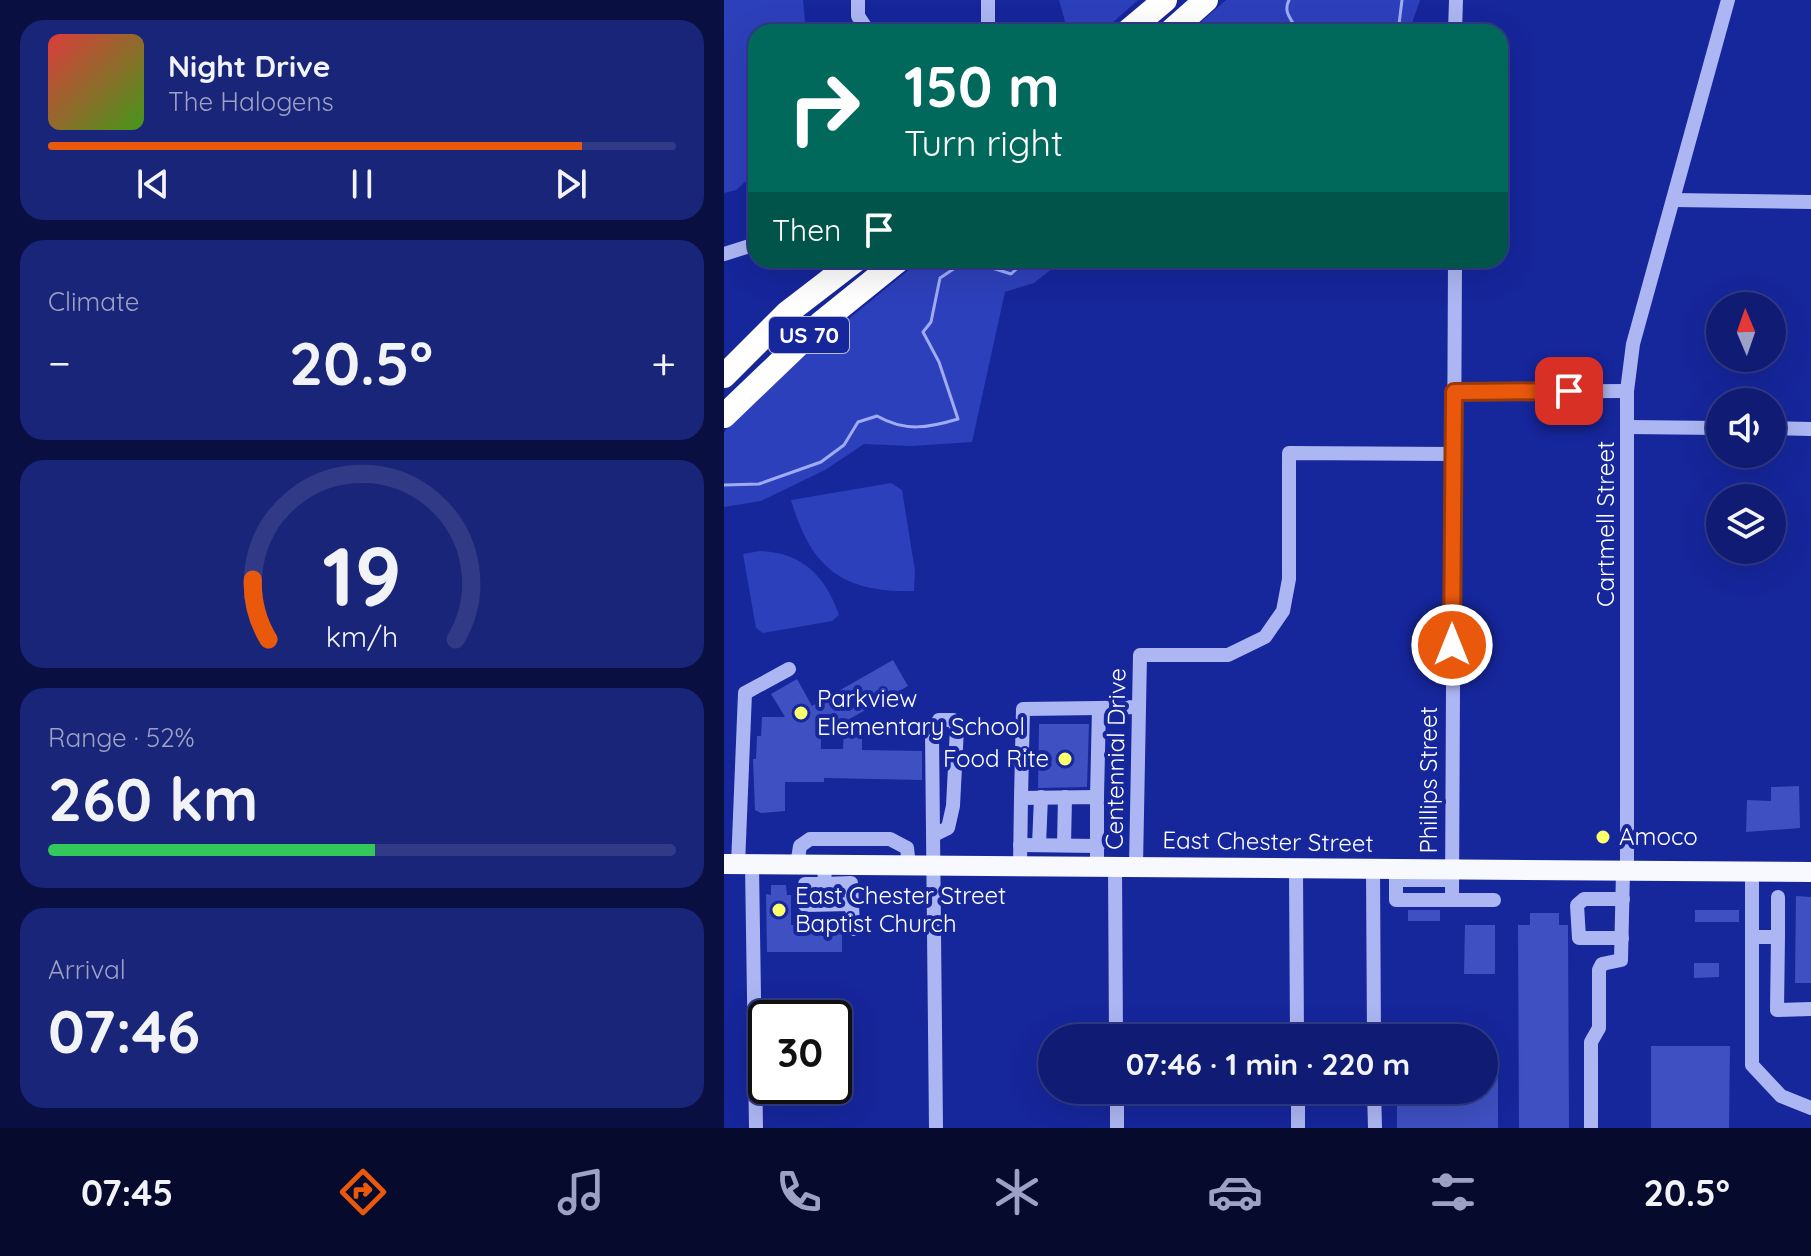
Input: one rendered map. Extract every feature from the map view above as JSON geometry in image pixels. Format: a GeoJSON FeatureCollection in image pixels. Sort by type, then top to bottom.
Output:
{"type":"FeatureCollection","features":[{"type":"Feature","properties":{"kind":"highway"},"geometry":{"type":"LineString","coordinates":[[1136,24],[1165,0]]}},
{"type":"Feature","properties":{"kind":"highway"},"geometry":{"type":"LineString","coordinates":[[1179,24],[1206,0]]}},
{"type":"Feature","properties":{"kind":"highway","name":"US 70"},"geometry":{"type":"LineString","coordinates":[[724,376],[787,313],[846,268]]}},
{"type":"Feature","properties":{"kind":"highway","name":"US 70"},"geometry":{"type":"LineString","coordinates":[[724,416],[822,322],[889,268]]}},
{"type":"Feature","properties":{"kind":"main road","name":"East Chester Street"},"geometry":{"type":"LineString","coordinates":[[738,865],[797,865],[824,874],[851,874],[909,866],[1020,866],[1103,859],[1136,866],[1373,869],[1396,874],[1625,870],[1811,872]]}},
{"type":"Feature","properties":{"kind":"street"},"geometry":{"type":"LineString","coordinates":[[858,0],[858,16],[863,24]]}},
{"type":"Feature","properties":{"kind":"street"},"geometry":{"type":"LineString","coordinates":[[988,0],[988,24]]}},
{"type":"Feature","properties":{"kind":"street"},"geometry":{"type":"LineString","coordinates":[[1455,24],[1456,0]]}},
{"type":"Feature","properties":{"kind":"street","name":"Cartmell Street"},"geometry":{"type":"LineString","coordinates":[[1622,938],[1627,391],[1633,344],[1728,0]]}},
{"type":"Feature","properties":{"kind":"street"},"geometry":{"type":"LineString","coordinates":[[1673,200],[1811,202]]}},
{"type":"Feature","properties":{"kind":"street"},"geometry":{"type":"LineString","coordinates":[[724,254],[748,246]]}},
{"type":"Feature","properties":{"kind":"street","name":"Phillips Street"},"geometry":{"type":"LineString","coordinates":[[1452,900],[1455,268]]}},
{"type":"Feature","properties":{"kind":"street"},"geometry":{"type":"LineString","coordinates":[[1454,392],[1627,391]]}},
{"type":"Feature","properties":{"kind":"street"},"geometry":{"type":"LineString","coordinates":[[1628,427],[1706,428]]}},
{"type":"Feature","properties":{"kind":"street"},"geometry":{"type":"LineString","coordinates":[[1786,428],[1811,429]]}},
{"type":"Feature","properties":{"kind":"street","name":"Centennial Drive"},"geometry":{"type":"LineString","coordinates":[[1136,866],[1140,655],[1228,655],[1265,637],[1283,611],[1289,579],[1289,453],[1453,454]]}},
{"type":"Feature","properties":{"kind":"street"},"geometry":{"type":"LineString","coordinates":[[756,1128],[738,865],[745,693],[789,669]]}},
{"type":"Feature","properties":{"kind":"street"},"geometry":{"type":"LineString","coordinates":[[1020,866],[1023,709],[1139,707]]}},
{"type":"Feature","properties":{"kind":"street"},"geometry":{"type":"LineString","coordinates":[[1099,708],[1097,797],[1115,1024]]}},
{"type":"Feature","properties":{"kind":"street"},"geometry":{"type":"LineString","coordinates":[[934,835],[948,828],[953,806],[957,728],[953,720],[939,720],[932,733],[936,1128]]}},
{"type":"Feature","properties":{"kind":"street"},"geometry":{"type":"LineString","coordinates":[[1039,845],[1041,797]]}},
{"type":"Feature","properties":{"kind":"street"},"geometry":{"type":"LineString","coordinates":[[1064,845],[1065,797]]}},
{"type":"Feature","properties":{"kind":"street"},"geometry":{"type":"LineString","coordinates":[[1021,798],[1097,797]]}},
{"type":"Feature","properties":{"kind":"street"},"geometry":{"type":"LineString","coordinates":[[797,865],[800,846],[810,839],[890,839],[907,848],[909,866]]}},
{"type":"Feature","properties":{"kind":"street"},"geometry":{"type":"LineString","coordinates":[[1020,845],[1064,845],[1103,859]]}},
{"type":"Feature","properties":{"kind":"street"},"geometry":{"type":"LineString","coordinates":[[1296,869],[1297,1024]]}},
{"type":"Feature","properties":{"kind":"street"},"geometry":{"type":"LineString","coordinates":[[1373,869],[1374,1024]]}},
{"type":"Feature","properties":{"kind":"street"},"geometry":{"type":"LineString","coordinates":[[1752,872],[1752,1065],[1781,1096],[1811,1108]]}},
{"type":"Feature","properties":{"kind":"street"},"geometry":{"type":"LineString","coordinates":[[824,874],[805,884],[805,905],[852,904]]}},
{"type":"Feature","properties":{"kind":"street"},"geometry":{"type":"LineString","coordinates":[[851,874],[853,929]]}},
{"type":"Feature","properties":{"kind":"street"},"geometry":{"type":"LineString","coordinates":[[1396,874],[1396,900],[1494,900]]}},
{"type":"Feature","properties":{"kind":"street"},"geometry":{"type":"LineString","coordinates":[[1778,897],[1777,1010],[1811,1009]]}},
{"type":"Feature","properties":{"kind":"street"},"geometry":{"type":"LineString","coordinates":[[1591,1128],[1591,1042],[1599,1028],[1599,970],[1602,964],[1621,960],[1622,938],[1579,938],[1577,905],[1584,899],[1623,899]]}},
{"type":"Feature","properties":{"kind":"street"},"geometry":{"type":"LineString","coordinates":[[1752,937],[1778,937]]}},
{"type":"Feature","properties":{"kind":"street"},"geometry":{"type":"LineString","coordinates":[[1117,1104],[1117,1128]]}},
{"type":"Feature","properties":{"kind":"street"},"geometry":{"type":"LineString","coordinates":[[1298,1104],[1298,1128]]}},
{"type":"Feature","properties":{"kind":"street"},"geometry":{"type":"LineString","coordinates":[[1374,1104],[1375,1128]]}},
{"type":"Feature","properties":{"kind":"shaded area"},"geometry":{"type":"Polygon","coordinates":[[[724,0],[803,0],[805,24],[748,24],[748,179],[736,190],[724,193],[724,0]]]}},
{"type":"Feature","properties":{"kind":"shaded area"},"geometry":{"type":"Polygon","coordinates":[[[1059,0],[1138,0],[1111,24],[1066,24],[1059,0]]]}},
{"type":"Feature","properties":{"kind":"shaded area"},"geometry":{"type":"Polygon","coordinates":[[[1226,0],[1420,0],[1412,24],[1199,24],[1226,0]]]}},
{"type":"Feature","properties":{"kind":"shaded area"},"geometry":{"type":"Polygon","coordinates":[[[911,268],[1053,268],[1034,283],[1005,292],[972,442],[911,446],[864,444],[825,470],[761,501],[724,507],[724,432],[802,357],[911,268]]]}},
{"type":"Feature","properties":{"kind":"shaded area"},"geometry":{"type":"Polygon","coordinates":[[[891,483],[902,490],[915,571],[914,591],[867,587],[833,572],[809,543],[791,500],[891,483]]]}},
{"type":"Feature","properties":{"kind":"shaded area"},"geometry":{"type":"Polygon","coordinates":[[[760,551],[789,556],[810,569],[827,589],[839,615],[832,621],[763,633],[756,628],[743,554],[760,551]]]}},
{"type":"Feature","properties":{"kind":"building"},"geometry":{"type":"Polygon","coordinates":[[[893,660],[908,686],[821,735],[821,749],[843,749],[844,728],[862,728],[862,750],[922,751],[922,780],[824,778],[824,782],[785,782],[785,811],[761,813],[755,810],[753,759],[756,759],[757,736],[761,736],[762,717],[785,717],[771,694],[797,679],[812,706],[893,660]]]}},
{"type":"Feature","properties":{"kind":"building","name":"Food Rite"},"geometry":{"type":"Polygon","coordinates":[[[1039,724],[1089,724],[1087,787],[1038,788],[1039,724]]]}},
{"type":"Feature","properties":{"kind":"building"},"geometry":{"type":"Polygon","coordinates":[[[1799,786],[1800,828],[1746,832],[1747,800],[1771,801],[1771,787],[1799,786]]]}},
{"type":"Feature","properties":{"kind":"building","name":"East Chester Street Baptist Church"},"geometry":{"type":"Polygon","coordinates":[[[771,885],[786,885],[787,895],[791,895],[791,925],[842,924],[842,952],[767,952],[766,894],[771,895],[771,885]]]}},
{"type":"Feature","properties":{"kind":"building"},"geometry":{"type":"Polygon","coordinates":[[[1796,896],[1811,897],[1811,983],[1795,983],[1796,896]]]}},
{"type":"Feature","properties":{"kind":"building"},"geometry":{"type":"Polygon","coordinates":[[[1408,910],[1440,910],[1440,921],[1408,921],[1408,910]]]}},
{"type":"Feature","properties":{"kind":"building"},"geometry":{"type":"Polygon","coordinates":[[[1695,910],[1739,910],[1739,922],[1695,922],[1695,910]]]}},
{"type":"Feature","properties":{"kind":"building"},"geometry":{"type":"Polygon","coordinates":[[[1530,913],[1559,913],[1559,925],[1568,925],[1569,1128],[1519,1128],[1518,925],[1530,925],[1530,913]]]}},
{"type":"Feature","properties":{"kind":"building"},"geometry":{"type":"Polygon","coordinates":[[[1465,925],[1495,925],[1495,974],[1464,974],[1465,925]]]}},
{"type":"Feature","properties":{"kind":"building"},"geometry":{"type":"Polygon","coordinates":[[[1694,963],[1719,963],[1719,977],[1694,978],[1694,963]]]}},
{"type":"Feature","properties":{"kind":"building"},"geometry":{"type":"Polygon","coordinates":[[[1651,1046],[1730,1046],[1729,1128],[1651,1128],[1651,1046]]]}},
{"type":"Feature","properties":{"kind":"building"},"geometry":{"type":"Polygon","coordinates":[[[1397,1104],[1498,1104],[1498,1128],[1397,1128],[1397,1104]]]}},
{"type":"Feature","properties":{"kind":"waterway"},"geometry":{"type":"LineString","coordinates":[[1289,0],[1288,13],[1293,24]]}},
{"type":"Feature","properties":{"kind":"waterway"},"geometry":{"type":"LineString","coordinates":[[1399,24],[1402,0]]}},
{"type":"Feature","properties":{"kind":"waterway"},"geometry":{"type":"LineString","coordinates":[[724,485],[759,484],[821,462],[844,445],[858,422],[877,416],[897,424],[917,427],[958,419],[939,362],[923,332],[931,322],[940,278],[955,268]]}},
{"type":"Feature","properties":{"kind":"waterway"},"geometry":{"type":"LineString","coordinates":[[992,268],[1011,274],[1017,268]]}},
{"type":"Feature","properties":{"kind":"place","name":"Parkview Elementary School"},"geometry":{"type":"Point","coordinates":[801,713]}},
{"type":"Feature","properties":{"kind":"place","name":"Food Rite"},"geometry":{"type":"Point","coordinates":[1065,759]}},
{"type":"Feature","properties":{"kind":"place","name":"Amoco"},"geometry":{"type":"Point","coordinates":[1603,837]}},
{"type":"Feature","properties":{"kind":"place","name":"East Chester Street Baptist Church"},"geometry":{"type":"Point","coordinates":[779,910]}},
{"type":"Feature","properties":{"kind":"route"},"geometry":{"type":"LineString","coordinates":[[1452,645],[1454,392],[1569,391]]}}]}
